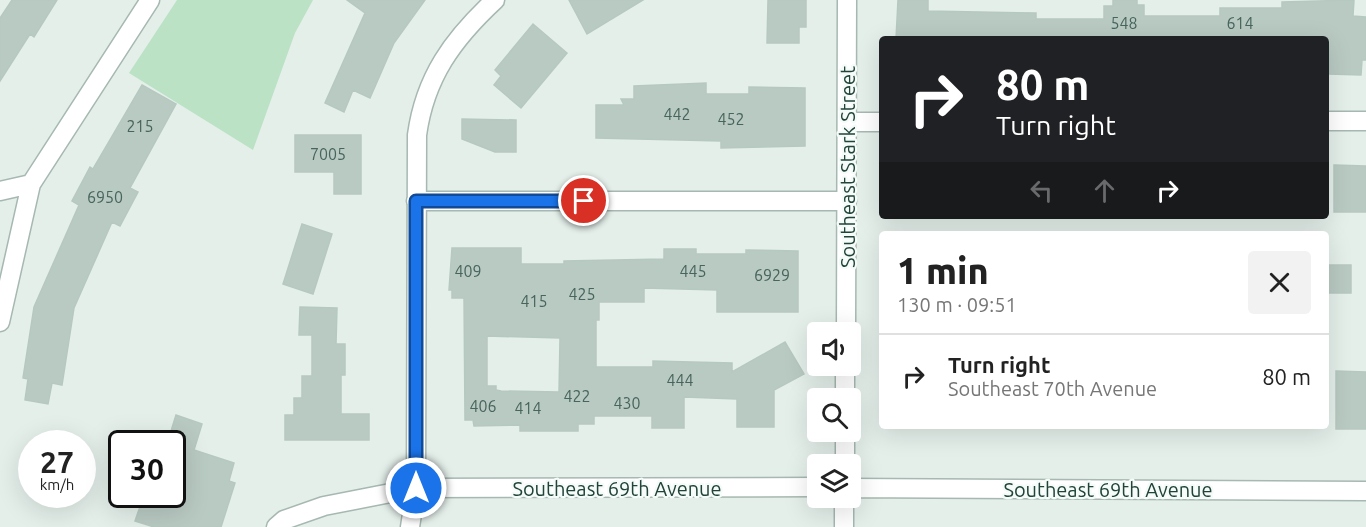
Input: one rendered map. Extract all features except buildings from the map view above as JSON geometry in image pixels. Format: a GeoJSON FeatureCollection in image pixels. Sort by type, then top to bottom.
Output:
{"type":"FeatureCollection","features":[{"type":"Feature","properties":{"kind":"street"},"geometry":{"type":"LineString","coordinates":[[0,322],[31,184],[150,0]]}},
{"type":"Feature","properties":{"kind":"street"},"geometry":{"type":"LineString","coordinates":[[410,527],[416,488],[417,135],[426,90],[436,70],[468,27],[495,0]]}},
{"type":"Feature","properties":{"kind":"street","name":"Southeast Stark Street"},"geometry":{"type":"LineString","coordinates":[[846,322],[847,0]]}},
{"type":"Feature","properties":{"kind":"street"},"geometry":{"type":"LineString","coordinates":[[1329,121],[1366,121]]}},
{"type":"Feature","properties":{"kind":"street"},"geometry":{"type":"LineString","coordinates":[[847,122],[879,122]]}},
{"type":"Feature","properties":{"kind":"street"},"geometry":{"type":"LineString","coordinates":[[0,191],[31,184]]}},
{"type":"Feature","properties":{"kind":"street"},"geometry":{"type":"LineString","coordinates":[[416,201],[847,201]]}},
{"type":"Feature","properties":{"kind":"street","name":"Southeast 69th Avenue"},"geometry":{"type":"LineString","coordinates":[[276,527],[285,520],[324,506],[416,488],[807,488]]}},
{"type":"Feature","properties":{"kind":"street","name":"Southeast 69th Avenue"},"geometry":{"type":"LineString","coordinates":[[861,488],[1366,491]]}},
{"type":"Feature","properties":{"kind":"street"},"geometry":{"type":"LineString","coordinates":[[844,508],[844,527]]}},
{"type":"Feature","properties":{"kind":"green space"},"geometry":{"type":"Polygon","coordinates":[[[177,0],[313,0],[295,33],[253,150],[129,73],[177,0]]]}},
{"type":"Feature","properties":{"kind":"route"},"geometry":{"type":"LineString","coordinates":[[416,488],[416,201],[584,201]]}}]}
